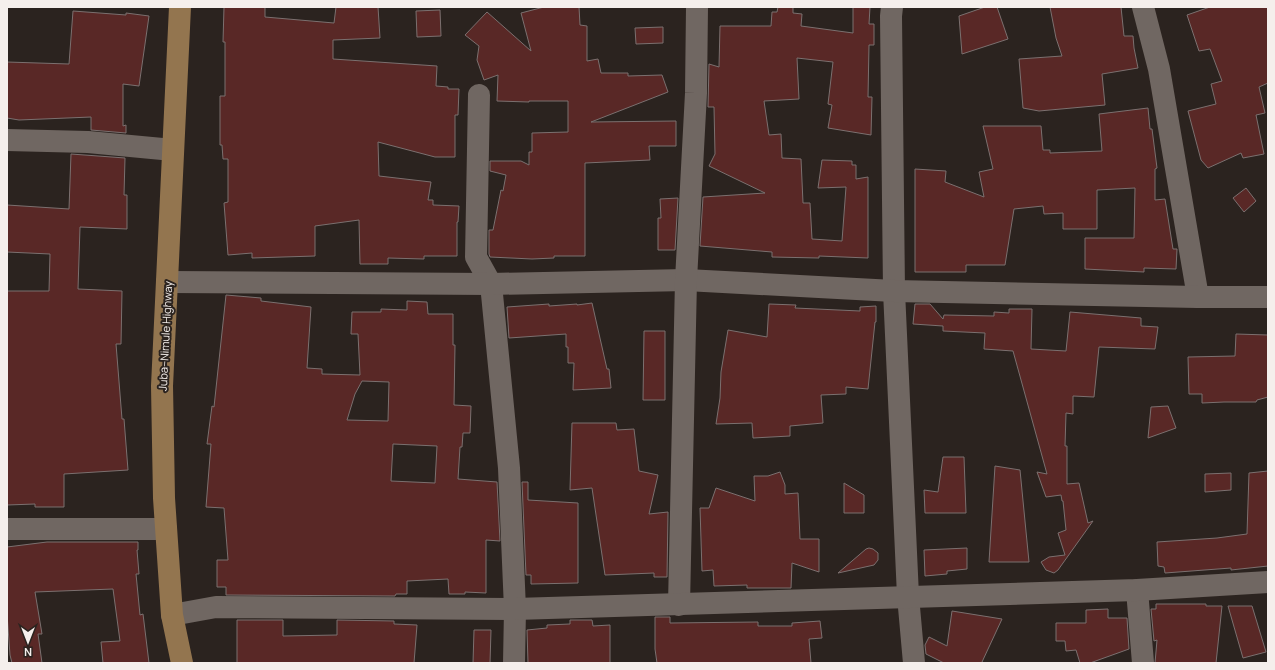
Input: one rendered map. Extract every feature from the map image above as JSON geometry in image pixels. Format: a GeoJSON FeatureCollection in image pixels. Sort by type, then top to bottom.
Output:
{"type":"FeatureCollection","features":[{"type":"Feature","properties":{"kind":"main road","name":"Juba–Nimule Highway"},"geometry":{"type":"LineString","coordinates":[[180,7],[162,386],[164,498],[172,615],[182,663]]}},
{"type":"Feature","properties":{"kind":"street"},"geometry":{"type":"LineString","coordinates":[[679,605],[686,280],[696,93],[697,7]]}},
{"type":"Feature","properties":{"kind":"street"},"geometry":{"type":"LineString","coordinates":[[892,7],[894,291],[908,596],[914,663]]}},
{"type":"Feature","properties":{"kind":"street"},"geometry":{"type":"LineString","coordinates":[[1143,7],[1159,69],[1198,297]]}},
{"type":"Feature","properties":{"kind":"street"},"geometry":{"type":"LineString","coordinates":[[479,94],[476,257],[491,284],[509,468],[515,609],[514,663]]}},
{"type":"Feature","properties":{"kind":"street"},"geometry":{"type":"LineString","coordinates":[[7,140],[88,142],[173,150]]}},
{"type":"Feature","properties":{"kind":"street"},"geometry":{"type":"LineString","coordinates":[[167,282],[491,284],[686,280],[894,291],[1268,297]]}},
{"type":"Feature","properties":{"kind":"street"},"geometry":{"type":"LineString","coordinates":[[7,528],[166,529]]}},
{"type":"Feature","properties":{"kind":"street"},"geometry":{"type":"LineString","coordinates":[[172,615],[216,607],[515,609],[1137,590],[1268,582]]}},
{"type":"Feature","properties":{"kind":"street"},"geometry":{"type":"LineString","coordinates":[[1137,590],[1143,663]]}},
{"type":"Feature","properties":{"kind":"building"},"geometry":{"type":"Polygon","coordinates":[[[224,7],[265,7],[265,17],[334,23],[336,7],[378,7],[380,38],[333,40],[333,59],[437,66],[436,86],[448,87],[448,89],[459,89],[458,115],[455,115],[455,157],[435,157],[378,142],[379,176],[431,182],[428,200],[433,200],[433,205],[459,206],[457,222],[457,256],[424,256],[424,259],[388,258],[388,264],[360,264],[359,220],[315,226],[315,256],[252,258],[252,253],[228,255],[224,203],[228,202],[228,159],[223,159],[222,145],[220,145],[220,96],[225,96],[225,42],[223,42],[224,7]]]}},
{"type":"Feature","properties":{"kind":"building"},"geometry":{"type":"Polygon","coordinates":[[[544,7],[579,7],[580,25],[587,26],[587,61],[598,59],[601,73],[628,73],[628,76],[662,75],[668,92],[591,122],[676,121],[676,146],[649,146],[650,160],[585,163],[585,256],[554,256],[554,258],[532,259],[490,257],[489,230],[493,230],[501,190],[503,191],[506,175],[490,171],[490,161],[521,161],[529,165],[529,152],[532,152],[532,133],[568,132],[568,101],[497,101],[498,75],[484,80],[477,60],[479,46],[465,35],[487,12],[531,51],[521,13],[544,7]]]}},
{"type":"Feature","properties":{"kind":"building"},"geometry":{"type":"Polygon","coordinates":[[[778,7],[793,7],[793,13],[802,14],[801,26],[853,33],[853,7],[870,7],[869,24],[874,24],[874,45],[869,45],[868,97],[872,97],[871,135],[828,128],[832,105],[828,104],[833,62],[797,58],[799,99],[764,101],[769,135],[781,134],[782,158],[801,159],[803,203],[810,203],[812,239],[842,241],[846,187],[818,188],[822,160],[852,161],[852,165],[856,165],[856,179],[868,177],[868,258],[819,256],[819,258],[772,257],[772,252],[700,246],[703,197],[765,193],[709,166],[715,154],[714,107],[708,107],[709,64],[719,67],[720,26],[771,26],[772,12],[777,12],[778,7]]]}},
{"type":"Feature","properties":{"kind":"building"},"geometry":{"type":"Polygon","coordinates":[[[985,7],[997,7],[1008,39],[962,54],[959,16],[985,7]]]}},
{"type":"Feature","properties":{"kind":"building"},"geometry":{"type":"Polygon","coordinates":[[[1050,7],[1121,7],[1124,36],[1133,36],[1138,68],[1102,74],[1105,105],[1039,111],[1023,108],[1019,59],[1062,56],[1056,38],[1050,7]]]}},
{"type":"Feature","properties":{"kind":"building"},"geometry":{"type":"Polygon","coordinates":[[[1210,7],[1268,7],[1268,83],[1259,87],[1265,113],[1256,115],[1264,154],[1243,158],[1241,153],[1208,168],[1201,160],[1188,111],[1216,104],[1211,84],[1222,81],[1210,49],[1199,51],[1187,15],[1210,7]]]}},
{"type":"Feature","properties":{"kind":"building"},"geometry":{"type":"Polygon","coordinates":[[[440,10],[441,36],[417,37],[416,11],[440,10]]]}},
{"type":"Feature","properties":{"kind":"building"},"geometry":{"type":"Polygon","coordinates":[[[73,11],[126,15],[126,13],[149,16],[139,86],[123,84],[123,126],[126,125],[126,133],[91,130],[91,117],[19,120],[7,118],[7,62],[69,64],[73,11]]]}},
{"type":"Feature","properties":{"kind":"building"},"geometry":{"type":"Polygon","coordinates":[[[663,27],[663,43],[636,44],[635,28],[663,27]]]}},
{"type":"Feature","properties":{"kind":"building"},"geometry":{"type":"Polygon","coordinates":[[[1148,108],[1157,168],[1155,169],[1155,200],[1165,199],[1173,249],[1177,249],[1176,269],[1144,268],[1144,272],[1085,269],[1085,238],[1134,238],[1135,188],[1097,190],[1097,229],[1063,229],[1063,213],[1044,214],[1043,206],[1014,209],[1005,265],[966,265],[966,272],[915,272],[915,169],[946,171],[945,182],[984,197],[979,172],[993,169],[983,126],[1041,126],[1043,150],[1050,150],[1050,153],[1102,151],[1099,114],[1148,108]]]}},
{"type":"Feature","properties":{"kind":"building"},"geometry":{"type":"Polygon","coordinates":[[[71,154],[125,158],[124,195],[127,195],[127,229],[80,227],[78,289],[122,291],[121,344],[116,344],[128,470],[64,474],[64,507],[35,507],[35,504],[7,505],[7,291],[49,291],[50,254],[7,252],[7,205],[69,209],[71,154]]]}},
{"type":"Feature","properties":{"kind":"building"},"geometry":{"type":"Polygon","coordinates":[[[1246,188],[1256,201],[1244,212],[1233,198],[1246,188]]]}},
{"type":"Feature","properties":{"kind":"building"},"geometry":{"type":"Polygon","coordinates":[[[678,198],[675,250],[658,250],[658,218],[661,218],[660,199],[678,198]]]}},
{"type":"Feature","properties":{"kind":"building"},"geometry":{"type":"Polygon","coordinates":[[[226,295],[261,298],[261,301],[311,307],[307,368],[322,369],[322,374],[360,375],[358,334],[351,334],[352,312],[381,312],[381,309],[407,310],[407,301],[427,302],[428,314],[453,314],[453,345],[455,345],[454,405],[471,406],[470,433],[463,433],[462,447],[460,447],[458,479],[497,482],[500,541],[486,540],[486,593],[465,592],[465,594],[449,594],[448,579],[407,581],[407,594],[396,594],[395,596],[226,595],[226,587],[217,587],[217,560],[228,560],[224,508],[206,507],[211,444],[207,444],[212,406],[214,407],[226,295]],[[362,381],[355,394],[347,420],[388,421],[389,382],[362,381]],[[393,444],[391,481],[435,483],[437,446],[393,444]]]}},
{"type":"Feature","properties":{"kind":"building"},"geometry":{"type":"Polygon","coordinates":[[[592,303],[607,369],[609,369],[611,388],[573,390],[574,363],[568,363],[566,334],[509,338],[507,307],[549,304],[549,306],[577,305],[592,303]]]}},
{"type":"Feature","properties":{"kind":"building"},"geometry":{"type":"Polygon","coordinates":[[[769,304],[796,305],[795,308],[860,311],[860,307],[876,306],[876,322],[868,389],[846,387],[846,394],[821,395],[823,423],[790,426],[790,436],[753,438],[752,423],[716,424],[720,398],[721,372],[728,330],[767,337],[769,304]]]}},
{"type":"Feature","properties":{"kind":"building"},"geometry":{"type":"Polygon","coordinates":[[[915,304],[930,304],[943,319],[944,315],[994,316],[994,312],[1009,313],[1009,309],[1032,309],[1031,349],[1066,351],[1070,312],[1141,318],[1141,326],[1158,327],[1155,349],[1099,347],[1094,397],[1073,396],[1073,414],[1066,413],[1065,446],[1067,446],[1067,484],[1079,483],[1088,523],[1093,521],[1058,570],[1054,573],[1046,570],[1041,562],[1049,557],[1065,555],[1058,533],[1066,530],[1063,501],[1061,495],[1046,497],[1037,472],[1047,474],[1013,351],[984,349],[985,333],[943,331],[943,326],[913,324],[915,304]]]}},
{"type":"Feature","properties":{"kind":"building"},"geometry":{"type":"Polygon","coordinates":[[[644,331],[665,331],[665,400],[643,400],[644,331]]]}},
{"type":"Feature","properties":{"kind":"building"},"geometry":{"type":"Polygon","coordinates":[[[1236,334],[1268,335],[1268,397],[1257,400],[1256,402],[1202,403],[1202,394],[1189,394],[1188,357],[1235,356],[1236,334]]]}},
{"type":"Feature","properties":{"kind":"building"},"geometry":{"type":"Polygon","coordinates":[[[1168,406],[1176,428],[1148,438],[1151,407],[1168,406]]]}},
{"type":"Feature","properties":{"kind":"building"},"geometry":{"type":"Polygon","coordinates":[[[572,423],[616,423],[617,430],[634,429],[639,471],[658,475],[649,514],[668,512],[667,577],[654,577],[654,573],[605,575],[592,488],[570,490],[572,423]]]}},
{"type":"Feature","properties":{"kind":"building"},"geometry":{"type":"Polygon","coordinates":[[[943,457],[964,457],[966,513],[925,513],[924,490],[938,492],[943,457]]]}},
{"type":"Feature","properties":{"kind":"building"},"geometry":{"type":"Polygon","coordinates":[[[995,466],[1020,470],[1029,562],[989,562],[995,466]]]}},
{"type":"Feature","properties":{"kind":"building"},"geometry":{"type":"Polygon","coordinates":[[[1268,471],[1268,566],[1231,570],[1231,568],[1165,573],[1164,567],[1158,566],[1157,542],[1217,538],[1247,534],[1249,473],[1268,471]]]}},
{"type":"Feature","properties":{"kind":"building"},"geometry":{"type":"Polygon","coordinates":[[[780,472],[785,485],[785,494],[798,493],[800,539],[819,539],[819,572],[792,563],[791,588],[747,588],[747,585],[714,586],[713,570],[702,571],[700,508],[709,508],[716,488],[755,501],[754,476],[768,476],[780,472]]]}},
{"type":"Feature","properties":{"kind":"building"},"geometry":{"type":"Polygon","coordinates":[[[1231,473],[1231,490],[1205,492],[1205,474],[1231,473]]]}},
{"type":"Feature","properties":{"kind":"building"},"geometry":{"type":"Polygon","coordinates":[[[522,482],[528,482],[528,500],[578,503],[578,583],[531,584],[531,575],[526,575],[522,482]]]}},
{"type":"Feature","properties":{"kind":"building"},"geometry":{"type":"Polygon","coordinates":[[[844,483],[864,495],[864,513],[844,513],[844,483]]]}},
{"type":"Feature","properties":{"kind":"building"},"geometry":{"type":"Polygon","coordinates":[[[47,542],[138,542],[137,550],[139,574],[136,574],[140,615],[143,614],[149,663],[103,663],[101,642],[120,641],[113,589],[35,592],[42,634],[38,634],[42,663],[12,663],[7,614],[7,547],[47,542]]]}},
{"type":"Feature","properties":{"kind":"building"},"geometry":{"type":"Polygon","coordinates":[[[869,548],[878,553],[878,560],[874,565],[838,573],[866,549],[869,548]]]}},
{"type":"Feature","properties":{"kind":"building"},"geometry":{"type":"Polygon","coordinates":[[[967,548],[967,569],[947,571],[947,574],[925,576],[924,550],[967,548]]]}},
{"type":"Feature","properties":{"kind":"building"},"geometry":{"type":"Polygon","coordinates":[[[1156,604],[1206,604],[1206,606],[1222,606],[1216,663],[1155,663],[1157,640],[1154,641],[1151,609],[1156,609],[1156,604]]]}},
{"type":"Feature","properties":{"kind":"building"},"geometry":{"type":"Polygon","coordinates":[[[1228,606],[1252,606],[1266,652],[1243,658],[1228,606]]]}},
{"type":"Feature","properties":{"kind":"building"},"geometry":{"type":"Polygon","coordinates":[[[1108,609],[1108,618],[1127,618],[1129,649],[1090,663],[1080,663],[1076,650],[1066,651],[1065,641],[1056,641],[1056,623],[1086,623],[1086,610],[1108,609]]]}},
{"type":"Feature","properties":{"kind":"building"},"geometry":{"type":"Polygon","coordinates":[[[952,611],[1002,619],[982,662],[984,663],[944,663],[926,654],[925,645],[929,637],[947,646],[952,611]]]}},
{"type":"Feature","properties":{"kind":"building"},"geometry":{"type":"Polygon","coordinates":[[[655,617],[670,617],[670,623],[758,622],[758,626],[792,626],[792,623],[820,621],[822,638],[809,639],[811,663],[657,663],[655,649],[655,617]]]}},
{"type":"Feature","properties":{"kind":"building"},"geometry":{"type":"Polygon","coordinates":[[[237,620],[283,620],[283,636],[337,635],[337,620],[394,621],[394,624],[417,625],[414,663],[237,663],[237,620]]]}},
{"type":"Feature","properties":{"kind":"building"},"geometry":{"type":"Polygon","coordinates":[[[570,620],[592,620],[593,626],[610,625],[610,663],[528,663],[527,630],[547,628],[547,625],[570,624],[570,620]]]}},
{"type":"Feature","properties":{"kind":"building"},"geometry":{"type":"Polygon","coordinates":[[[474,630],[491,630],[490,663],[473,663],[474,630]]]}}]}
